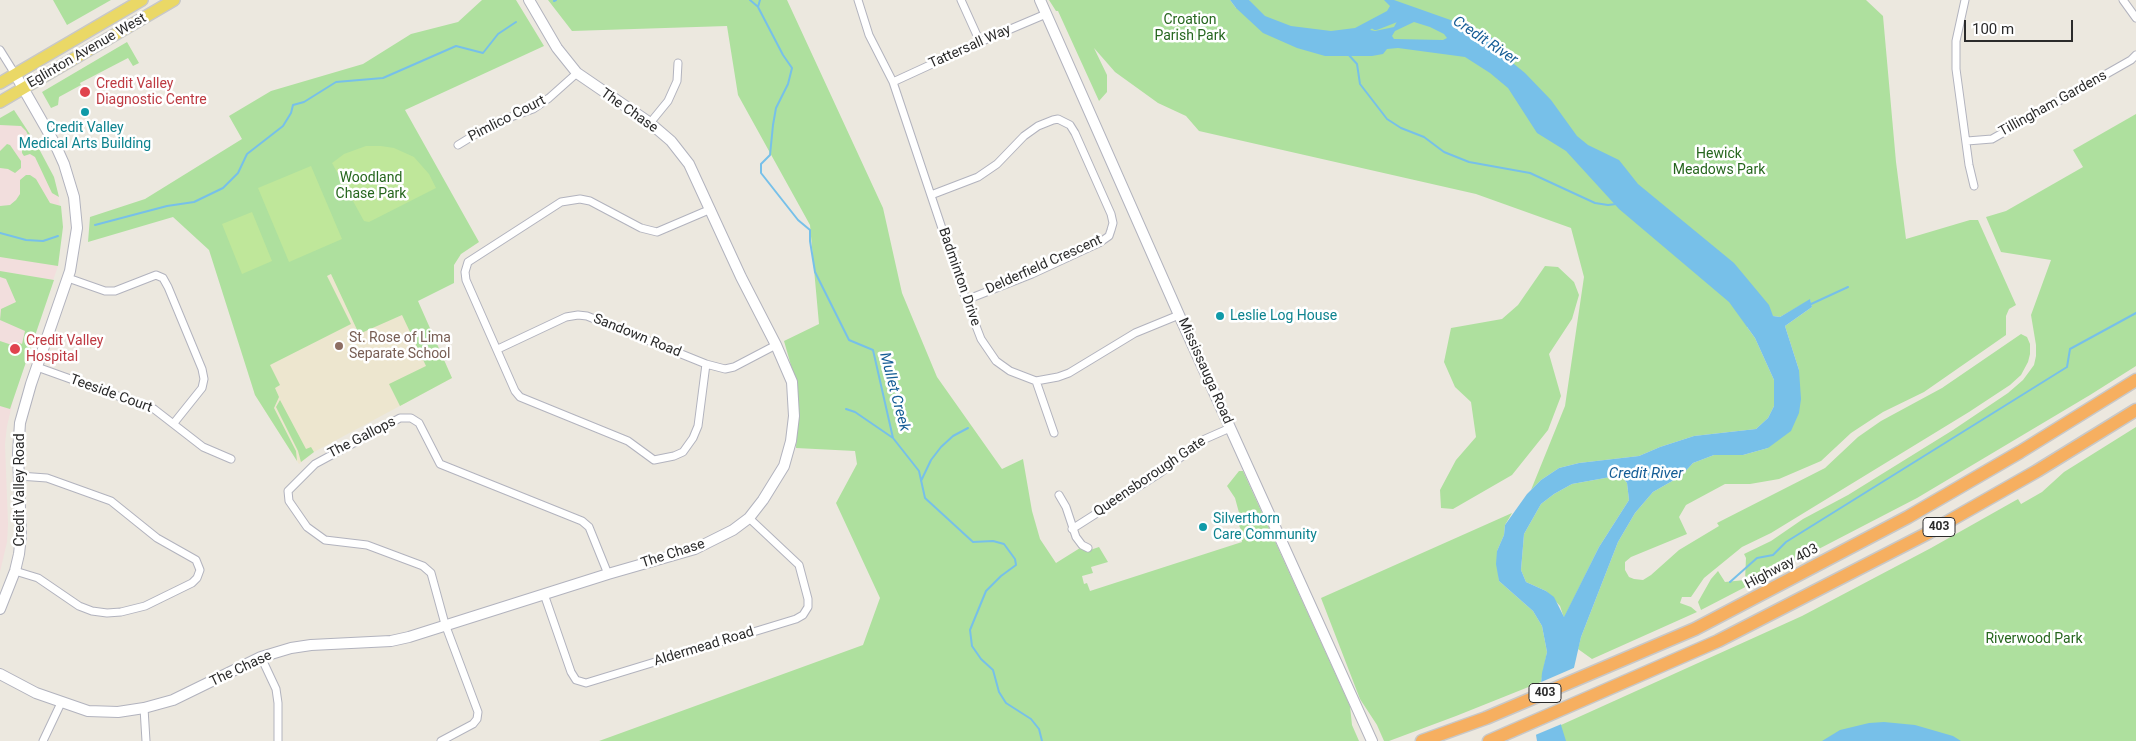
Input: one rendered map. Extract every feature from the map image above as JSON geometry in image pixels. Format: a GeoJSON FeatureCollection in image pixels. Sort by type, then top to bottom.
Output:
{"type":"FeatureCollection","features":[{"type":"Feature","properties":{"kind":"highway","name":"Highway 403"},"geometry":{"type":"LineString","coordinates":[[1422,741],[1486,718],[1710,622],[1908,517],[2028,447],[2136,380]]}},
{"type":"Feature","properties":{"kind":"highway","name":"403"},"geometry":{"type":"LineString","coordinates":[[1489,741],[1718,641],[1928,534],[2037,471],[2136,410]]}},
{"type":"Feature","properties":{"kind":"main road","name":"Eglinton Avenue West"},"geometry":{"type":"LineString","coordinates":[[0,83],[142,0]]}},
{"type":"Feature","properties":{"kind":"main road","name":"Eglinton Avenue West"},"geometry":{"type":"LineString","coordinates":[[0,102],[174,0]]}},
{"type":"Feature","properties":{"kind":"street","name":"The Chase"},"geometry":{"type":"LineString","coordinates":[[0,674],[36,693],[61,703],[88,710],[118,712],[144,708],[173,700],[261,657],[291,648],[311,645],[391,640],[408,637],[608,574],[695,549],[733,530],[749,518],[773,486],[784,466],[791,441],[794,416],[792,382],[689,164],[671,141],[650,123],[577,73],[557,48],[529,0]]}},
{"type":"Feature","properties":{"kind":"street","name":"Badminton Drive"},"geometry":{"type":"LineString","coordinates":[[858,0],[866,29],[894,82],[966,300],[981,339],[996,361],[1010,371],[1036,380]]}},
{"type":"Feature","properties":{"kind":"street"},"geometry":{"type":"LineString","coordinates":[[961,0],[980,42]]}},
{"type":"Feature","properties":{"kind":"street","name":"Mississauga Road"},"geometry":{"type":"LineString","coordinates":[[1040,0],[1179,315],[1372,741]]}},
{"type":"Feature","properties":{"kind":"street"},"geometry":{"type":"LineString","coordinates":[[1965,0],[1955,52],[1968,165],[1974,186]]}},
{"type":"Feature","properties":{"kind":"street"},"geometry":{"type":"LineString","coordinates":[[2124,0],[2136,18]]}},
{"type":"Feature","properties":{"kind":"street","name":"Tattersall Way"},"geometry":{"type":"LineString","coordinates":[[894,82],[1046,14]]}},
{"type":"Feature","properties":{"kind":"street"},"geometry":{"type":"LineString","coordinates":[[0,50],[16,74]]}},
{"type":"Feature","properties":{"kind":"street","name":"Tillingham Gardens"},"geometry":{"type":"LineString","coordinates":[[1966,141],[1992,139],[2136,56]]}},
{"type":"Feature","properties":{"kind":"street"},"geometry":{"type":"LineString","coordinates":[[650,123],[668,101],[676,81],[678,63]]}},
{"type":"Feature","properties":{"kind":"street","name":"Pimlico Court"},"geometry":{"type":"LineString","coordinates":[[458,145],[494,123],[533,109],[549,98],[577,73]]}},
{"type":"Feature","properties":{"kind":"street","name":"Credit Valley Road"},"geometry":{"type":"LineString","coordinates":[[0,609],[15,571],[21,536],[18,453],[20,423],[68,278],[77,238],[74,196],[55,144],[16,74]]}},
{"type":"Feature","properties":{"kind":"street","name":"Delderfield Crescent"},"geometry":{"type":"LineString","coordinates":[[931,195],[978,177],[997,164],[1024,136],[1038,126],[1058,119],[1070,125],[1075,133],[1111,214],[1113,223],[1109,236],[1099,243],[1032,274],[966,300]]}},
{"type":"Feature","properties":{"kind":"street"},"geometry":{"type":"LineString","coordinates":[[706,364],[698,426],[693,438],[683,452],[654,460],[628,441],[520,397],[515,391],[466,280],[468,262],[561,202],[580,199],[590,201],[641,228],[657,232],[711,209]]}},
{"type":"Feature","properties":{"kind":"street"},"geometry":{"type":"LineString","coordinates":[[68,278],[105,291],[115,291],[156,275],[163,278],[202,369],[204,379],[202,388],[174,423]]}},
{"type":"Feature","properties":{"kind":"street","name":"Sandown Road"},"geometry":{"type":"LineString","coordinates":[[498,350],[566,317],[578,315],[587,316],[706,364],[724,369],[734,367],[776,345]]}},
{"type":"Feature","properties":{"kind":"street"},"geometry":{"type":"LineString","coordinates":[[1054,432],[1036,380],[1069,373],[1119,341],[1179,315]]}},
{"type":"Feature","properties":{"kind":"street","name":"Teeside Court"},"geometry":{"type":"LineString","coordinates":[[37,368],[154,409],[204,447],[231,459]]}},
{"type":"Feature","properties":{"kind":"street","name":"The Gallops"},"geometry":{"type":"LineString","coordinates":[[445,624],[431,572],[423,566],[368,545],[325,540],[307,527],[289,500],[288,491],[315,464],[400,418],[411,418],[419,423],[440,464],[582,521],[590,528],[608,574]]}},
{"type":"Feature","properties":{"kind":"street","name":"Queensborough Gate"},"geometry":{"type":"LineString","coordinates":[[1072,529],[1160,473],[1205,439],[1230,428]]}},
{"type":"Feature","properties":{"kind":"street"},"geometry":{"type":"LineString","coordinates":[[15,571],[38,578],[79,606],[92,611],[107,613],[121,612],[145,606],[192,583],[197,578],[200,570],[196,560],[158,538],[111,501],[47,478],[19,476]]}},
{"type":"Feature","properties":{"kind":"street"},"geometry":{"type":"LineString","coordinates":[[1058,495],[1066,507],[1072,529],[1079,542],[1088,548]]}},
{"type":"Feature","properties":{"kind":"street","name":"Aldermead Road"},"geometry":{"type":"LineString","coordinates":[[544,594],[571,672],[576,680],[586,682],[804,615],[808,607],[808,599],[799,565],[792,556],[749,518]]}},
{"type":"Feature","properties":{"kind":"street"},"geometry":{"type":"LineString","coordinates":[[441,741],[473,724],[478,719],[478,712],[445,624]]}},
{"type":"Feature","properties":{"kind":"street"},"geometry":{"type":"LineString","coordinates":[[261,657],[276,689],[278,741]]}},
{"type":"Feature","properties":{"kind":"street"},"geometry":{"type":"LineString","coordinates":[[42,741],[61,703]]}},
{"type":"Feature","properties":{"kind":"street"},"geometry":{"type":"LineString","coordinates":[[144,708],[146,741]]}},
{"type":"Feature","properties":{"kind":"shaded area","name":"Credit Valley Hospital"},"geometry":{"type":"Polygon","coordinates":[[[14,110],[37,145],[54,177],[62,216],[58,266],[16,388],[7,426],[5,444],[8,524],[7,542],[0,572],[0,118],[14,110]]]}},
{"type":"Feature","properties":{"kind":"shaded area","name":"St. Rose of Lima Separate School"},"geometry":{"type":"Polygon","coordinates":[[[394,249],[452,378],[314,452],[299,464],[255,395],[231,314],[394,249]]]}},
{"type":"Feature","properties":{"kind":"green space"},"geometry":{"type":"Polygon","coordinates":[[[53,0],[111,0],[67,25],[53,0]]]}},
{"type":"Feature","properties":{"kind":"green space","name":"Woodland Chase Park"},"geometry":{"type":"Polygon","coordinates":[[[482,0],[516,0],[544,46],[405,110],[479,242],[461,254],[454,265],[454,283],[418,301],[452,378],[400,406],[389,384],[426,366],[402,315],[359,334],[331,274],[327,276],[351,324],[270,365],[280,385],[275,388],[279,397],[274,408],[296,451],[297,461],[255,395],[209,250],[173,217],[88,242],[90,217],[145,199],[242,139],[229,116],[271,91],[363,64],[411,34],[458,22],[482,0]]]}},
{"type":"Feature","properties":{"kind":"green space"},"geometry":{"type":"Polygon","coordinates":[[[548,0],[787,0],[883,208],[902,293],[937,377],[1002,469],[1023,459],[1032,511],[1040,539],[1056,563],[1080,548],[1087,551],[1099,547],[1108,562],[1091,567],[1093,573],[1082,576],[1084,584],[1087,583],[1090,591],[1242,542],[1240,534],[1243,533],[1237,522],[1241,520],[1235,498],[1227,486],[1239,471],[1243,471],[1350,706],[1352,725],[1359,741],[599,741],[863,645],[880,598],[836,503],[857,464],[855,451],[796,448],[798,390],[784,341],[819,324],[810,225],[738,95],[727,26],[572,31],[548,0]]]}},
{"type":"Feature","properties":{"kind":"green space","name":"Hewick Meadows Park"},"geometry":{"type":"Polygon","coordinates":[[[1049,0],[1230,0],[1236,8],[1250,2],[1249,0],[1866,0],[1883,16],[1896,162],[1906,239],[1970,220],[1978,220],[2016,305],[2009,309],[2006,316],[2006,335],[1924,392],[1883,412],[1851,433],[1821,461],[1779,479],[1750,484],[1725,484],[1686,505],[1679,517],[1687,534],[1631,557],[1625,562],[1625,570],[1629,577],[1634,579],[1643,580],[1651,575],[1679,550],[1719,526],[1717,523],[1825,468],[1858,437],[1881,421],[1942,388],[2021,334],[2027,337],[2030,344],[2028,362],[2021,375],[2010,385],[1969,412],[1771,533],[1742,547],[1704,578],[1691,597],[1682,597],[1680,603],[1691,607],[1697,612],[1592,659],[1578,649],[1581,637],[1618,542],[1635,513],[1653,492],[1681,476],[1693,463],[1714,455],[1743,455],[1768,448],[1799,370],[1785,326],[1812,307],[1810,300],[1780,317],[1773,316],[1747,327],[1755,338],[1774,380],[1774,406],[1768,418],[1756,429],[1694,436],[1639,456],[1579,463],[1559,468],[1541,480],[1531,490],[1565,406],[1584,277],[1571,228],[1476,194],[1199,131],[1186,116],[1158,103],[1115,72],[1094,48],[1107,75],[1107,92],[1099,101],[1058,11],[1056,11],[1049,0]]]}},
{"type":"Feature","properties":{"kind":"green space"},"geometry":{"type":"Polygon","coordinates":[[[127,42],[139,63],[133,66],[128,58],[80,83],[81,85],[59,97],[58,105],[51,108],[42,92],[127,42]]]}},
{"type":"Feature","properties":{"kind":"green space"},"geometry":{"type":"Polygon","coordinates":[[[14,110],[37,145],[54,177],[59,197],[52,193],[35,157],[30,154],[24,156],[22,153],[22,149],[30,149],[32,143],[26,131],[21,126],[0,125],[0,118],[14,110]]]}},
{"type":"Feature","properties":{"kind":"green space"},"geometry":{"type":"Polygon","coordinates":[[[2136,114],[2136,366],[1917,498],[1701,610],[1698,602],[1711,579],[1718,571],[1725,582],[1745,580],[1746,558],[1744,554],[1771,541],[1803,519],[1848,495],[1953,430],[2008,393],[2023,380],[2034,365],[2036,345],[2031,315],[2051,260],[2001,252],[1986,217],[2006,211],[2083,167],[2073,150],[2136,114]]]}},
{"type":"Feature","properties":{"kind":"green space"},"geometry":{"type":"Polygon","coordinates":[[[7,144],[10,145],[21,161],[21,168],[15,173],[8,169],[0,168],[0,151],[7,144]]]}},
{"type":"Feature","properties":{"kind":"green space","name":"Woodland Chase Park"},"geometry":{"type":"Polygon","coordinates":[[[366,146],[394,148],[414,157],[429,174],[436,188],[369,222],[364,221],[332,163],[344,154],[366,146]]]}},
{"type":"Feature","properties":{"kind":"green space"},"geometry":{"type":"Polygon","coordinates":[[[311,166],[342,239],[289,262],[258,188],[311,166]]]}},
{"type":"Feature","properties":{"kind":"green space"},"geometry":{"type":"Polygon","coordinates":[[[26,175],[36,179],[50,203],[61,206],[63,227],[58,266],[0,257],[0,206],[10,205],[16,200],[20,194],[20,180],[26,175]]]}},
{"type":"Feature","properties":{"kind":"green space"},"geometry":{"type":"Polygon","coordinates":[[[252,212],[272,261],[242,274],[222,224],[252,212]]]}},
{"type":"Feature","properties":{"kind":"green space"},"geometry":{"type":"Polygon","coordinates":[[[1545,266],[1558,267],[1574,282],[1579,295],[1572,319],[1549,354],[1561,396],[1548,430],[1512,475],[1453,509],[1441,508],[1440,490],[1456,460],[1476,437],[1471,402],[1455,387],[1444,362],[1451,328],[1502,319],[1518,305],[1545,266]]]}},
{"type":"Feature","properties":{"kind":"green space"},"geometry":{"type":"Polygon","coordinates":[[[0,271],[54,280],[10,409],[0,406],[0,341],[15,346],[17,342],[22,344],[25,331],[0,320],[1,309],[16,302],[6,279],[0,277],[0,271]]]}},
{"type":"Feature","properties":{"kind":"green space"},"geometry":{"type":"Polygon","coordinates":[[[280,400],[306,449],[311,447],[314,452],[301,462],[298,451],[276,407],[280,400]]]}},
{"type":"Feature","properties":{"kind":"green space","name":"Riverwood Park"},"geometry":{"type":"Polygon","coordinates":[[[2136,427],[2136,741],[1553,741],[1561,725],[1802,616],[1931,548],[2018,499],[2021,504],[2042,492],[2064,472],[2136,427]]]}},
{"type":"Feature","properties":{"kind":"green space"},"geometry":{"type":"Polygon","coordinates":[[[1616,476],[1623,478],[1627,483],[1629,500],[1599,547],[1564,618],[1560,606],[1546,591],[1526,582],[1521,570],[1524,534],[1541,504],[1554,494],[1572,484],[1616,476]]]}},
{"type":"Feature","properties":{"kind":"green space"},"geometry":{"type":"Polygon","coordinates":[[[1512,513],[1505,525],[1504,535],[1497,551],[1499,581],[1533,611],[1542,626],[1547,652],[1541,682],[1456,716],[1389,741],[1384,741],[1377,725],[1360,699],[1321,598],[1512,513]]]}},
{"type":"Feature","properties":{"kind":"water","name":"Credit River"},"geometry":{"type":"Polygon","coordinates":[[[1230,0],[1249,0],[1265,16],[1291,26],[1331,31],[1355,28],[1387,11],[1390,6],[1384,0],[1394,0],[1459,23],[1475,33],[1494,39],[1503,55],[1525,73],[1551,100],[1577,136],[1588,145],[1619,160],[1638,184],[1734,263],[1769,305],[1773,316],[1780,317],[1810,299],[1812,307],[1785,326],[1799,370],[1801,399],[1799,413],[1791,431],[1768,448],[1743,455],[1714,455],[1693,463],[1681,476],[1653,492],[1635,513],[1618,542],[1581,637],[1561,725],[1566,741],[1537,741],[1542,673],[1547,652],[1542,626],[1533,611],[1499,581],[1496,564],[1497,551],[1504,535],[1505,525],[1527,494],[1541,480],[1559,468],[1579,463],[1639,456],[1694,436],[1756,429],[1768,418],[1774,406],[1774,380],[1755,338],[1729,302],[1619,209],[1566,151],[1537,133],[1508,88],[1490,73],[1465,57],[1398,48],[1387,49],[1383,54],[1372,56],[1325,56],[1297,48],[1263,33],[1230,0]],[[1402,12],[1394,14],[1385,23],[1375,26],[1370,30],[1375,31],[1394,27],[1402,12]],[[1414,22],[1395,31],[1392,36],[1394,39],[1443,40],[1447,38],[1444,34],[1430,27],[1414,22]],[[1616,476],[1572,484],[1541,504],[1524,534],[1521,570],[1526,582],[1546,591],[1554,597],[1564,617],[1599,547],[1629,500],[1627,483],[1623,478],[1616,476]]]}},
{"type":"Feature","properties":{"kind":"water"},"geometry":{"type":"Polygon","coordinates":[[[1884,722],[1915,725],[1953,736],[1961,741],[1822,741],[1840,730],[1869,723],[1884,722]]]}},
{"type":"Feature","properties":{"kind":"pier"},"geometry":{"type":"Polygon","coordinates":[[[1576,667],[1564,723],[1533,736],[1539,683],[1576,667]]]}},
{"type":"Feature","properties":{"kind":"waterway"},"geometry":{"type":"LineString","coordinates":[[750,0],[757,6]]}},
{"type":"Feature","properties":{"kind":"waterway","name":"Mullet Creek"},"geometry":{"type":"LineString","coordinates":[[760,0],[758,7],[783,55],[792,68],[788,84],[776,108],[770,155],[761,164],[761,173],[798,220],[810,230],[815,272],[849,340],[873,350],[893,438],[919,471],[925,498],[973,542],[993,541],[1004,544],[1015,559],[1016,565],[1001,576],[986,591],[970,630],[972,646],[981,659],[993,670],[999,692],[1006,703],[1031,719],[1039,729],[1042,741]]}},
{"type":"Feature","properties":{"kind":"waterway","name":"Credit River"},"geometry":{"type":"LineString","coordinates":[[1376,24],[1399,15],[1416,15]]}},
{"type":"Feature","properties":{"kind":"waterway"},"geometry":{"type":"LineString","coordinates":[[95,225],[167,206],[194,202],[223,188],[238,173],[247,154],[283,126],[291,113],[293,105],[304,102],[336,82],[383,78],[456,46],[483,53],[498,34],[516,22]]}},
{"type":"Feature","properties":{"kind":"waterway"},"geometry":{"type":"LineString","coordinates":[[1347,53],[1357,64],[1360,84],[1387,119],[1401,128],[1424,137],[1444,152],[1469,162],[1530,173],[1595,203],[1616,204]]}},
{"type":"Feature","properties":{"kind":"waterway"},"geometry":{"type":"LineString","coordinates":[[0,233],[26,240],[43,241],[58,236]]}},
{"type":"Feature","properties":{"kind":"waterway"},"geometry":{"type":"LineString","coordinates":[[1809,305],[1848,287]]}},
{"type":"Feature","properties":{"kind":"waterway"},"geometry":{"type":"LineString","coordinates":[[1730,582],[1757,558],[1773,555],[1786,542],[2067,367],[2070,349],[2136,313]]}},
{"type":"Feature","properties":{"kind":"waterway"},"geometry":{"type":"LineString","coordinates":[[846,409],[855,412],[893,438]]}},
{"type":"Feature","properties":{"kind":"waterway"},"geometry":{"type":"LineString","coordinates":[[921,481],[931,460],[941,447],[953,436],[968,428]]}},
{"type":"Feature","properties":{"kind":"place","name":"Credit Valley Diagnostic Centre"},"geometry":{"type":"Point","coordinates":[85,92]}},
{"type":"Feature","properties":{"kind":"place","name":"Credit Valley Medical Arts Building"},"geometry":{"type":"Point","coordinates":[85,112]}},
{"type":"Feature","properties":{"kind":"place","name":"Leslie Log House"},"geometry":{"type":"Point","coordinates":[1220,316]}},
{"type":"Feature","properties":{"kind":"place","name":"St. Rose of Lima Separate School"},"geometry":{"type":"Point","coordinates":[339,346]}},
{"type":"Feature","properties":{"kind":"place","name":"Credit Valley Hospital"},"geometry":{"type":"Point","coordinates":[15,349]}},
{"type":"Feature","properties":{"kind":"place","name":"Silverthorn Care Community"},"geometry":{"type":"Point","coordinates":[1203,527]}},
{"type":"Feature","properties":{"kind":"park label","name":"Croation Parish Park"},"geometry":{"type":"Point","coordinates":[1190,28]}}]}
